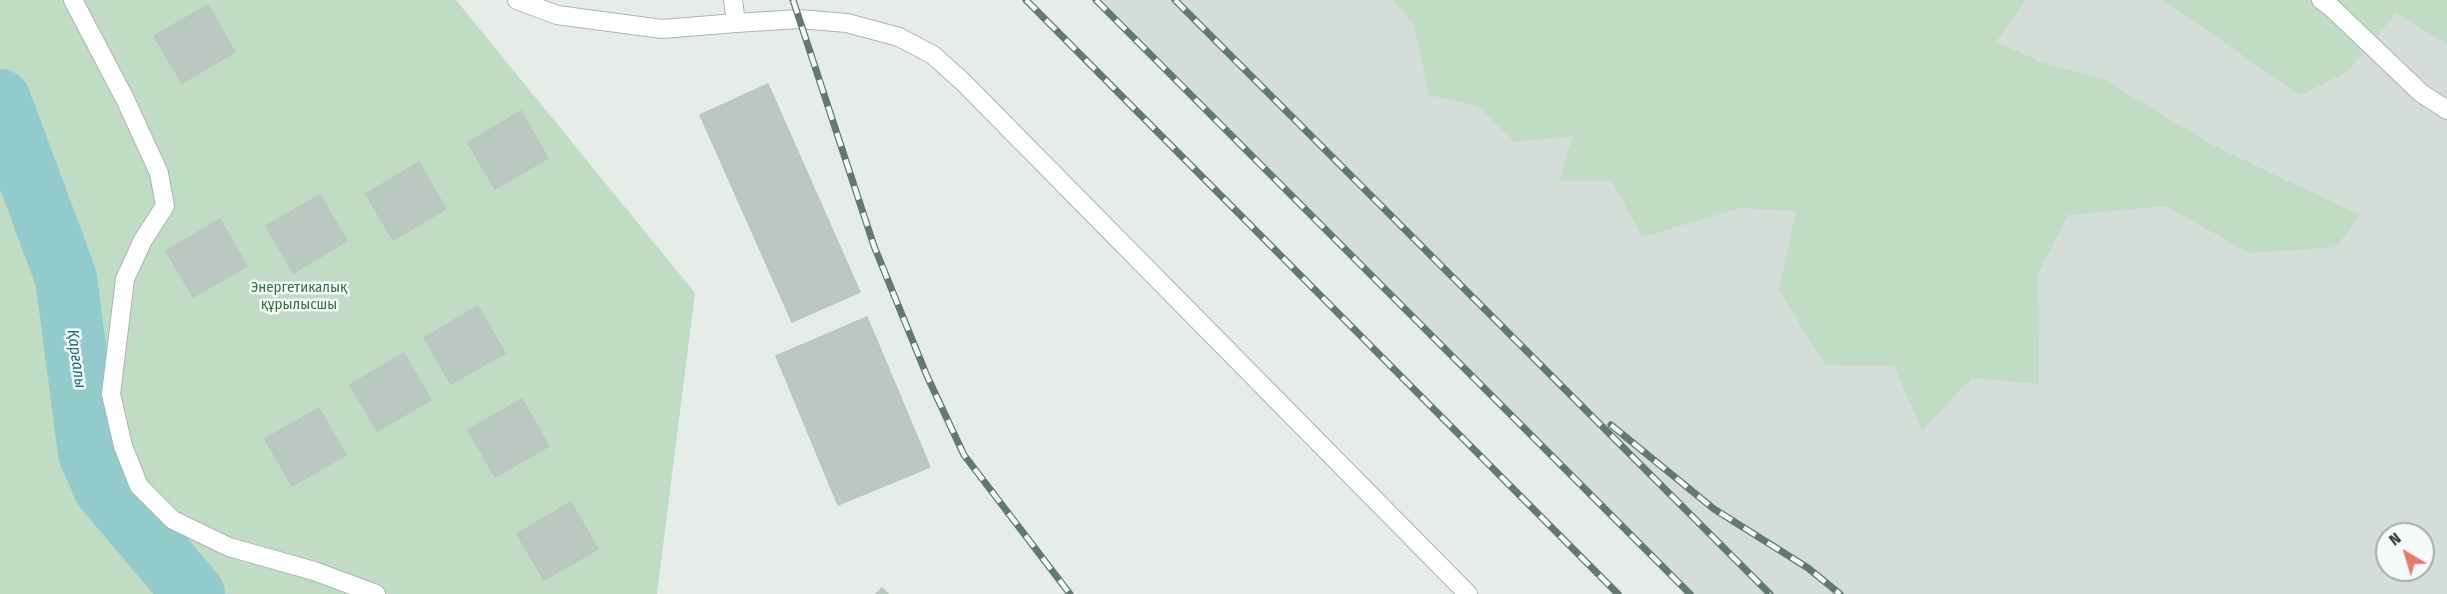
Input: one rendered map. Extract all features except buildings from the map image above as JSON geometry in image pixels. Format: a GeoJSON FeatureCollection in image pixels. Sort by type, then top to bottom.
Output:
{"type":"FeatureCollection","features":[{"type":"Feature","properties":{"kind":"street"},"geometry":{"type":"LineString","coordinates":[[73,0],[125,99],[159,173],[165,206],[143,240],[124,279],[111,394],[123,446],[139,486],[173,520],[229,547],[314,571],[376,594]]}},
{"type":"Feature","properties":{"kind":"street"},"geometry":{"type":"LineString","coordinates":[[517,0],[557,15],[662,29],[799,19],[847,23],[899,37],[933,55],[963,82],[1468,594]]}},
{"type":"Feature","properties":{"kind":"street"},"geometry":{"type":"LineString","coordinates":[[733,0],[736,23]]}},
{"type":"Feature","properties":{"kind":"street"},"geometry":{"type":"LineString","coordinates":[[2321,0],[2421,93],[2447,110]]}},
{"type":"Feature","properties":{"kind":"shaded area"},"geometry":{"type":"Polygon","coordinates":[[[1102,0],[2447,0],[2447,594],[1690,594],[1102,0]]]}},
{"type":"Feature","properties":{"kind":"green space","name":"Энергетикалық құрылысшы"},"geometry":{"type":"Polygon","coordinates":[[[0,0],[456,0],[695,293],[657,594],[0,594],[0,0]]]}},
{"type":"Feature","properties":{"kind":"green space"},"geometry":{"type":"Polygon","coordinates":[[[1393,0],[2025,0],[1996,42],[2041,62],[2103,79],[2216,147],[2360,215],[2336,247],[2249,253],[2166,206],[2068,215],[2038,273],[2039,384],[1972,378],[1922,430],[1894,366],[1825,365],[1779,290],[1796,211],[1741,208],[1642,237],[1612,181],[1559,181],[1573,136],[1515,142],[1478,106],[1429,95],[1414,25],[1393,0]]]}},
{"type":"Feature","properties":{"kind":"green space"},"geometry":{"type":"Polygon","coordinates":[[[2163,0],[2447,0],[2447,44],[2396,13],[2347,72],[2300,95],[2163,0]]]}},
{"type":"Feature","properties":{"kind":"waterway","name":"Қарғалы"},"geometry":{"type":"LineString","coordinates":[[0,100],[66,278],[89,453],[104,488],[194,594]]}},
{"type":"Feature","properties":{"kind":"railway"},"geometry":{"type":"LineString","coordinates":[[793,0],[874,246],[927,376],[964,455],[1070,594]]}},
{"type":"Feature","properties":{"kind":"railway"},"geometry":{"type":"LineString","coordinates":[[1026,0],[1618,594]]}},
{"type":"Feature","properties":{"kind":"railway"},"geometry":{"type":"LineString","coordinates":[[1096,0],[1690,594]]}},
{"type":"Feature","properties":{"kind":"railway"},"geometry":{"type":"LineString","coordinates":[[1175,0],[1770,594]]}},
{"type":"Feature","properties":{"kind":"railway"},"geometry":{"type":"LineString","coordinates":[[1611,425],[1714,509],[1808,568],[1840,594]]}}]}
